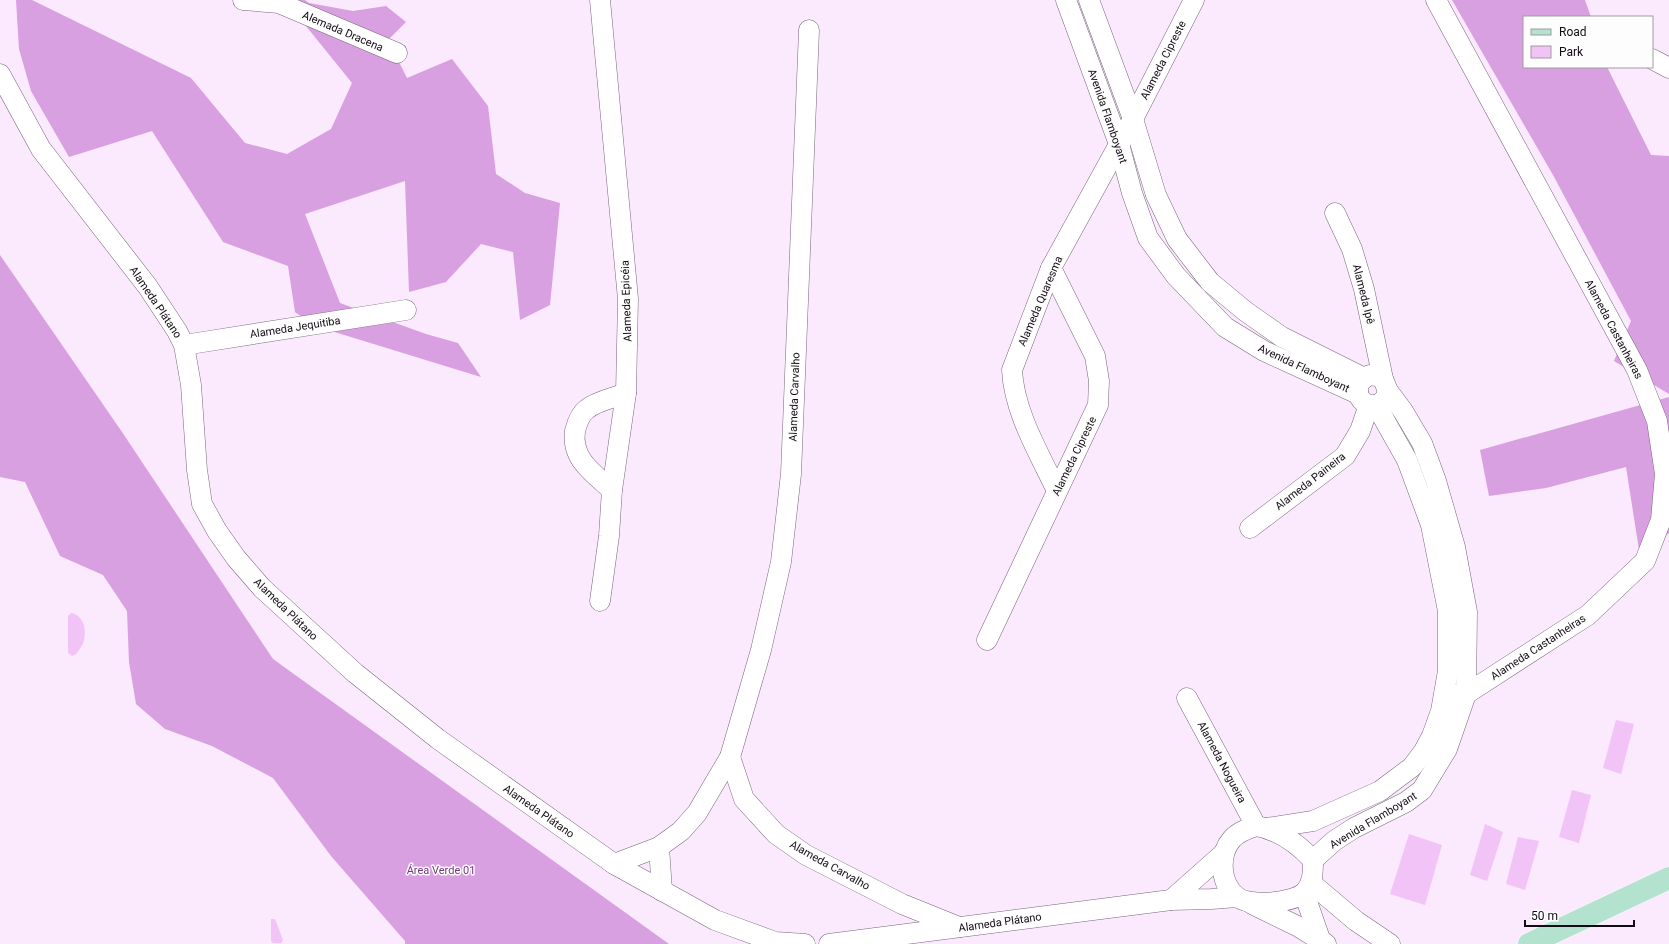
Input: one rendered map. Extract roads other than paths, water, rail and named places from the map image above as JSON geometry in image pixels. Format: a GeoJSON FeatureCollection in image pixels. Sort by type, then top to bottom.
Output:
{"type":"FeatureCollection","features":[{"type":"Feature","properties":{"kind":"main road"},"geometry":{"type":"LineString","coordinates":[[1529,944],[1669,878]]}},
{"type":"Feature","properties":{"kind":"street","name":"Alemada Dracena"},"geometry":{"type":"LineString","coordinates":[[243,0],[278,4],[397,53]]}},
{"type":"Feature","properties":{"kind":"street","name":"Alameda Epicéia"},"geometry":{"type":"LineString","coordinates":[[600,0],[628,299],[626,393],[612,490],[600,601]]}},
{"type":"Feature","properties":{"kind":"street","name":"Avenida Flamboyant"},"geometry":{"type":"LineString","coordinates":[[1066,0],[1119,144],[1132,193],[1148,238],[1176,276],[1225,327],[1264,350],[1373,392],[1407,460],[1431,525],[1448,611],[1448,671],[1444,696],[1432,736],[1424,751],[1412,767],[1380,791],[1313,821],[1262,827]]}},
{"type":"Feature","properties":{"kind":"street","name":"Avenida Flamboyant"},"geometry":{"type":"LineString","coordinates":[[1089,0],[1133,119],[1156,195],[1177,239],[1210,282],[1244,311],[1282,337],[1403,411],[1422,443],[1436,481],[1455,547],[1467,612],[1466,694],[1447,749],[1422,790],[1406,802],[1354,828],[1334,841],[1313,860]]}},
{"type":"Feature","properties":{"kind":"street","name":"Alameda Cipreste"},"geometry":{"type":"LineString","coordinates":[[1133,119],[1194,0]]}},
{"type":"Feature","properties":{"kind":"street","name":"Alameda Castanheiras"},"geometry":{"type":"LineString","coordinates":[[1436,0],[1637,370],[1657,421],[1665,474],[1661,520],[1645,561],[1588,615],[1466,694]]}},
{"type":"Feature","properties":{"kind":"street","name":"Alameda Carvalho"},"geometry":{"type":"LineString","coordinates":[[614,864],[659,847],[681,831],[697,813],[712,791],[730,757],[761,650],[781,562],[791,474],[809,30]]}},
{"type":"Feature","properties":{"kind":"street"},"geometry":{"type":"LineString","coordinates":[[1653,60],[1669,68]]}},
{"type":"Feature","properties":{"kind":"street"},"geometry":{"type":"LineString","coordinates":[[1096,80],[1115,71]]}},
{"type":"Feature","properties":{"kind":"street","name":"Alameda Plátano"},"geometry":{"type":"LineString","coordinates":[[0,74],[41,149],[148,287],[171,320],[184,345],[191,385],[197,470],[202,504],[217,531],[236,558],[262,588],[356,673],[438,739],[614,864],[715,920],[752,935],[775,942],[805,944]]}},
{"type":"Feature","properties":{"kind":"street","name":"Alameda Quaresma"},"geometry":{"type":"LineString","coordinates":[[1057,491],[1018,406],[1013,387],[1012,370],[1051,268],[1133,119]]}},
{"type":"Feature","properties":{"kind":"street","name":"Alameda Ipê"},"geometry":{"type":"LineString","coordinates":[[1335,213],[1352,249],[1364,289],[1373,392]]}},
{"type":"Feature","properties":{"kind":"street","name":"Alameda Cipreste"},"geometry":{"type":"LineString","coordinates":[[987,640],[1098,405],[1100,381],[1095,356],[1051,268]]}},
{"type":"Feature","properties":{"kind":"street","name":"Alameda Jequitiba"},"geometry":{"type":"LineString","coordinates":[[184,345],[406,310]]}},
{"type":"Feature","properties":{"kind":"street","name":"Alameda Paineira"},"geometry":{"type":"LineString","coordinates":[[1250,528],[1345,456],[1360,431],[1373,392]]}},
{"type":"Feature","properties":{"kind":"street"},"geometry":{"type":"LineString","coordinates":[[612,490],[581,461],[574,445],[575,434],[577,424],[587,409],[626,393]]}},
{"type":"Feature","properties":{"kind":"street"},"geometry":{"type":"LineString","coordinates":[[1444,696],[1466,694]]}},
{"type":"Feature","properties":{"kind":"street","name":"Alameda Nogueira"},"geometry":{"type":"LineString","coordinates":[[1187,698],[1262,827]]}},
{"type":"Feature","properties":{"kind":"street","name":"Alameda Carvalho"},"geometry":{"type":"LineString","coordinates":[[730,757],[744,799],[776,834],[806,855],[902,904],[960,928]]}},
{"type":"Feature","properties":{"kind":"street"},"geometry":{"type":"LineString","coordinates":[[712,791],[744,799]]}},
{"type":"Feature","properties":{"kind":"street"},"geometry":{"type":"LineString","coordinates":[[1262,827],[1292,842],[1313,860],[1307,888],[1323,941],[1242,899],[1226,883],[1222,868],[1224,853],[1231,839],[1239,833],[1262,827]]}},
{"type":"Feature","properties":{"kind":"street"},"geometry":{"type":"LineString","coordinates":[[659,847],[662,891]]}},
{"type":"Feature","properties":{"kind":"street"},"geometry":{"type":"LineString","coordinates":[[1171,900],[1224,853]]}},
{"type":"Feature","properties":{"kind":"street"},"geometry":{"type":"LineString","coordinates":[[1242,899],[1262,903],[1282,901],[1307,888]]}},
{"type":"Feature","properties":{"kind":"street"},"geometry":{"type":"LineString","coordinates":[[1307,888],[1390,944]]}},
{"type":"Feature","properties":{"kind":"street","name":"Alameda Plátano"},"geometry":{"type":"LineString","coordinates":[[829,944],[1171,900],[1242,899]]}},
{"type":"Feature","properties":{"kind":"street"},"geometry":{"type":"LineString","coordinates":[[900,935],[902,904]]}},
{"type":"Feature","properties":{"kind":"park label","name":"Área Verde 01"},"geometry":{"type":"Point","coordinates":[441,870]}}]}
